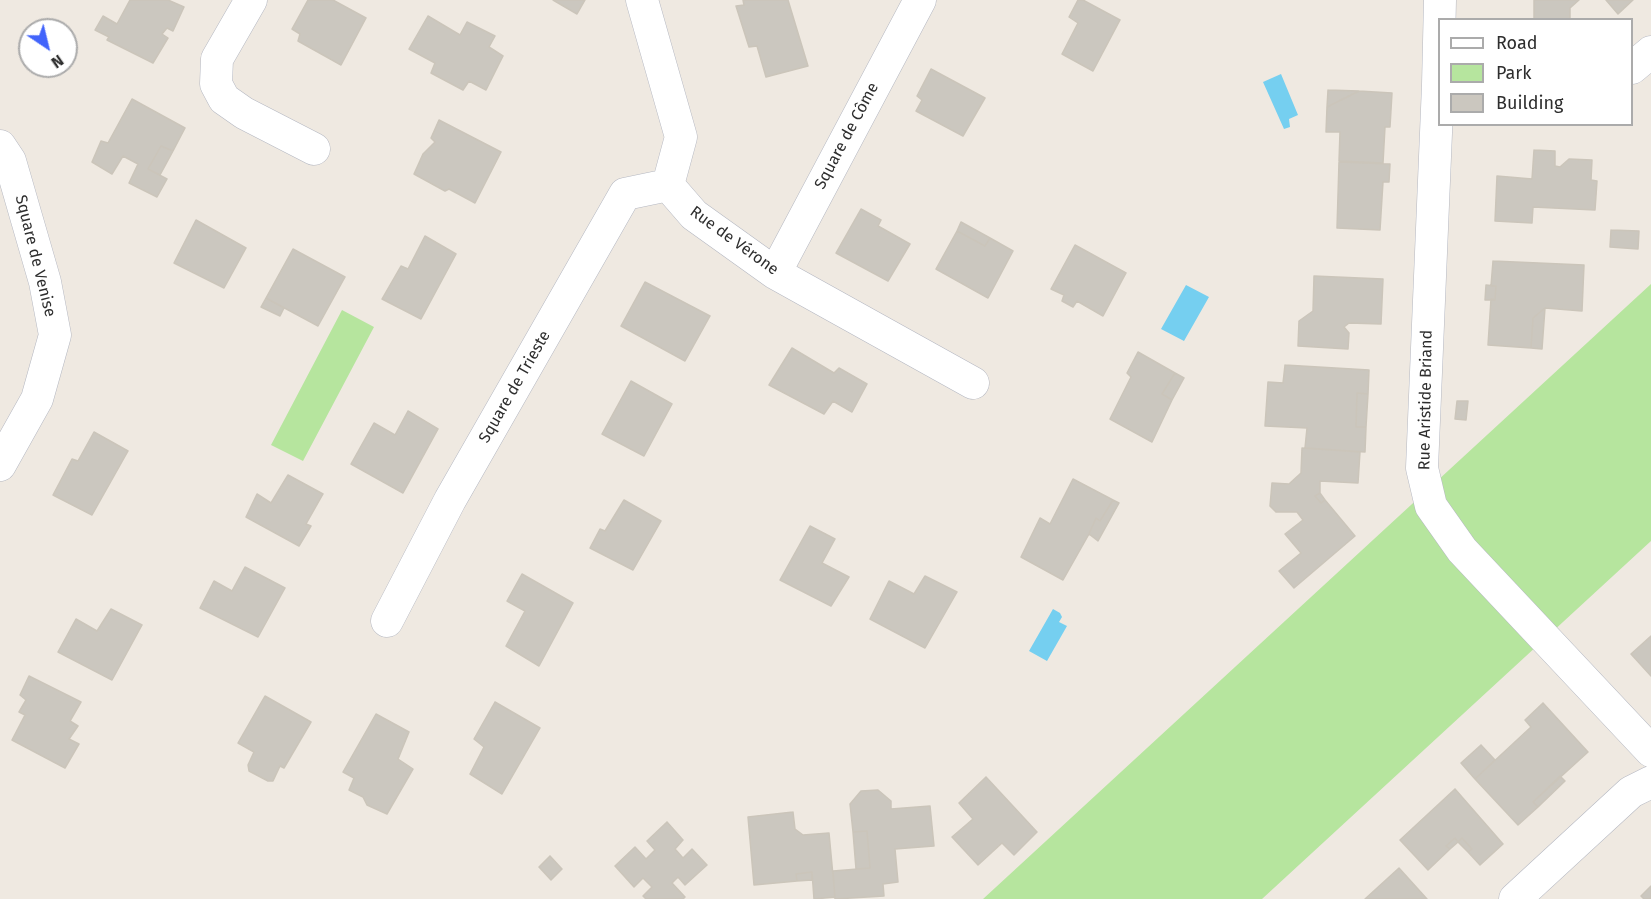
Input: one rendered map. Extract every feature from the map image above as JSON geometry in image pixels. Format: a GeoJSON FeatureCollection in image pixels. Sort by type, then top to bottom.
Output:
{"type":"FeatureCollection","features":[{"type":"Feature","properties":{"kind":"street"},"geometry":{"type":"LineString","coordinates":[[251,0],[217,59],[216,84],[224,99],[244,113],[314,149]]}},
{"type":"Feature","properties":{"kind":"street"},"geometry":{"type":"LineString","coordinates":[[642,0],[681,138],[668,185]]}},
{"type":"Feature","properties":{"kind":"street","name":"Square de Côme"},"geometry":{"type":"LineString","coordinates":[[775,273],[920,0]]}},
{"type":"Feature","properties":{"kind":"street","name":"Rue Aristide Briand"},"geometry":{"type":"LineString","coordinates":[[1440,0],[1440,18]]}},
{"type":"Feature","properties":{"kind":"street"},"geometry":{"type":"LineString","coordinates":[[1633,67],[1651,52]]}},
{"type":"Feature","properties":{"kind":"street","name":"Rue Aristide Briand"},"geometry":{"type":"LineString","coordinates":[[1438,108],[1422,468],[1431,506],[1462,550],[1651,751]]}},
{"type":"Feature","properties":{"kind":"street","name":"Square de Venise"},"geometry":{"type":"LineString","coordinates":[[0,146],[10,161],[45,282],[55,335],[37,399],[0,465]]}},
{"type":"Feature","properties":{"kind":"street","name":"Rue de Vérone"},"geometry":{"type":"LineString","coordinates":[[668,185],[694,215],[775,273],[973,383]]}},
{"type":"Feature","properties":{"kind":"street","name":"Square de Trieste"},"geometry":{"type":"LineString","coordinates":[[387,621],[450,500],[625,194],[668,185]]}},
{"type":"Feature","properties":{"kind":"street"},"geometry":{"type":"LineString","coordinates":[[1515,899],[1631,792],[1651,782]]}},
{"type":"Feature","properties":{"kind":"green space"},"geometry":{"type":"Polygon","coordinates":[[[1651,284],[1651,541],[1262,899],[983,899],[1651,284]]]}},
{"type":"Feature","properties":{"kind":"green space"},"geometry":{"type":"Polygon","coordinates":[[[342,310],[374,327],[303,461],[271,445],[342,310]]]}},
{"type":"Feature","properties":{"kind":"water"},"geometry":{"type":"Polygon","coordinates":[[[1281,74],[1298,115],[1289,119],[1290,127],[1284,129],[1263,82],[1281,74]]]}},
{"type":"Feature","properties":{"kind":"water"},"geometry":{"type":"Polygon","coordinates":[[[1186,285],[1209,297],[1184,341],[1161,329],[1186,285]]]}},
{"type":"Feature","properties":{"kind":"water"},"geometry":{"type":"Polygon","coordinates":[[[1053,609],[1062,617],[1059,622],[1067,626],[1047,661],[1029,651],[1053,609]]]}},
{"type":"Feature","properties":{"kind":"building"},"geometry":{"type":"Polygon","coordinates":[[[130,0],[168,0],[184,7],[173,31],[167,28],[162,34],[168,38],[153,63],[107,40],[109,37],[95,30],[103,16],[117,24],[130,0]]]}},
{"type":"Feature","properties":{"kind":"building"},"geometry":{"type":"Polygon","coordinates":[[[308,0],[333,0],[366,18],[341,65],[298,41],[300,34],[292,29],[308,0]]]}},
{"type":"Feature","properties":{"kind":"building"},"geometry":{"type":"Polygon","coordinates":[[[553,0],[585,0],[577,14],[553,0]]]}},
{"type":"Feature","properties":{"kind":"building"},"geometry":{"type":"Polygon","coordinates":[[[743,0],[788,0],[808,66],[766,77],[757,46],[749,47],[736,6],[744,5],[743,0]]]}},
{"type":"Feature","properties":{"kind":"building"},"geometry":{"type":"Polygon","coordinates":[[[1078,0],[1083,0],[1120,20],[1093,71],[1062,54],[1078,23],[1069,17],[1078,0]]]}},
{"type":"Feature","properties":{"kind":"building"},"geometry":{"type":"Polygon","coordinates":[[[1534,0],[1579,0],[1570,8],[1570,18],[1534,18],[1534,0]]]}},
{"type":"Feature","properties":{"kind":"building"},"geometry":{"type":"Polygon","coordinates":[[[1606,0],[1633,0],[1618,14],[1606,0]]]}},
{"type":"Feature","properties":{"kind":"building"},"geometry":{"type":"Polygon","coordinates":[[[428,16],[460,35],[467,22],[495,36],[489,47],[503,56],[486,90],[469,81],[463,90],[431,73],[435,63],[409,49],[428,16]]]}},
{"type":"Feature","properties":{"kind":"building"},"geometry":{"type":"Polygon","coordinates":[[[931,69],[985,98],[963,136],[916,111],[922,100],[917,96],[931,69]]]}},
{"type":"Feature","properties":{"kind":"building"},"geometry":{"type":"Polygon","coordinates":[[[1328,90],[1359,91],[1327,107],[1328,90]]]}},
{"type":"Feature","properties":{"kind":"building"},"geometry":{"type":"Polygon","coordinates":[[[1359,91],[1392,93],[1390,127],[1385,127],[1383,163],[1339,161],[1340,132],[1326,132],[1327,107],[1359,91]]]}},
{"type":"Feature","properties":{"kind":"building"},"geometry":{"type":"Polygon","coordinates":[[[132,99],[185,128],[173,151],[161,146],[148,169],[167,179],[157,197],[129,183],[138,164],[123,156],[112,174],[92,162],[101,141],[108,143],[132,99]]]}},
{"type":"Feature","properties":{"kind":"building"},"geometry":{"type":"Polygon","coordinates":[[[439,120],[501,152],[475,203],[449,189],[445,191],[414,174],[423,154],[435,142],[431,138],[439,120]]]}},
{"type":"Feature","properties":{"kind":"building"},"geometry":{"type":"Polygon","coordinates":[[[161,146],[173,151],[160,175],[148,169],[161,146]]]}},
{"type":"Feature","properties":{"kind":"building"},"geometry":{"type":"Polygon","coordinates":[[[1534,150],[1555,151],[1555,166],[1560,167],[1569,159],[1592,160],[1591,180],[1597,181],[1595,210],[1533,207],[1532,223],[1495,221],[1497,176],[1532,179],[1534,150]]]}},
{"type":"Feature","properties":{"kind":"building"},"geometry":{"type":"Polygon","coordinates":[[[1339,162],[1390,164],[1389,182],[1383,182],[1380,230],[1337,228],[1339,162]]]}},
{"type":"Feature","properties":{"kind":"building"},"geometry":{"type":"Polygon","coordinates":[[[861,209],[881,220],[878,226],[910,244],[888,281],[836,253],[861,209]]]}},
{"type":"Feature","properties":{"kind":"building"},"geometry":{"type":"Polygon","coordinates":[[[196,220],[246,248],[224,288],[174,263],[196,220]]]}},
{"type":"Feature","properties":{"kind":"building"},"geometry":{"type":"Polygon","coordinates":[[[961,222],[990,238],[985,246],[957,231],[961,222]]]}},
{"type":"Feature","properties":{"kind":"building"},"geometry":{"type":"Polygon","coordinates":[[[1611,230],[1639,231],[1638,249],[1610,247],[1611,230]]]}},
{"type":"Feature","properties":{"kind":"building"},"geometry":{"type":"Polygon","coordinates":[[[957,231],[985,246],[990,238],[1013,251],[988,298],[936,269],[957,231]]]}},
{"type":"Feature","properties":{"kind":"building"},"geometry":{"type":"Polygon","coordinates":[[[425,236],[456,254],[421,319],[382,299],[401,266],[408,269],[425,236]]]}},
{"type":"Feature","properties":{"kind":"building"},"geometry":{"type":"Polygon","coordinates":[[[1075,245],[1126,273],[1103,316],[1077,301],[1073,307],[1062,301],[1064,295],[1051,289],[1075,245]]]}},
{"type":"Feature","properties":{"kind":"building"},"geometry":{"type":"Polygon","coordinates":[[[293,249],[345,277],[318,326],[266,298],[293,249]]]}},
{"type":"Feature","properties":{"kind":"building"},"geometry":{"type":"Polygon","coordinates":[[[1493,261],[1584,265],[1582,311],[1545,308],[1533,318],[1531,348],[1488,345],[1491,299],[1495,300],[1496,286],[1491,286],[1493,261]]]}},
{"type":"Feature","properties":{"kind":"building"},"geometry":{"type":"Polygon","coordinates":[[[1314,276],[1383,279],[1381,324],[1349,323],[1344,327],[1349,333],[1348,349],[1298,346],[1299,321],[1313,311],[1314,276]]]}},
{"type":"Feature","properties":{"kind":"building"},"geometry":{"type":"Polygon","coordinates":[[[645,282],[710,316],[685,361],[621,326],[645,282]]]}},
{"type":"Feature","properties":{"kind":"building"},"geometry":{"type":"Polygon","coordinates":[[[1486,285],[1496,286],[1495,300],[1485,300],[1486,285]]]}},
{"type":"Feature","properties":{"kind":"building"},"geometry":{"type":"Polygon","coordinates":[[[266,298],[284,308],[280,316],[261,307],[266,298]]]}},
{"type":"Feature","properties":{"kind":"building"},"geometry":{"type":"Polygon","coordinates":[[[1545,308],[1542,349],[1531,348],[1533,318],[1545,308]]]}},
{"type":"Feature","properties":{"kind":"building"},"geometry":{"type":"Polygon","coordinates":[[[792,348],[834,373],[839,368],[867,384],[852,412],[833,401],[824,414],[769,385],[792,348]]]}},
{"type":"Feature","properties":{"kind":"building"},"geometry":{"type":"Polygon","coordinates":[[[1138,352],[1175,373],[1162,394],[1172,400],[1152,442],[1110,419],[1131,377],[1127,373],[1138,352]]]}},
{"type":"Feature","properties":{"kind":"building"},"geometry":{"type":"Polygon","coordinates":[[[1285,365],[1369,370],[1368,394],[1357,393],[1356,427],[1366,427],[1365,452],[1305,448],[1307,428],[1265,426],[1268,382],[1283,383],[1285,365]]]}},
{"type":"Feature","properties":{"kind":"building"},"geometry":{"type":"Polygon","coordinates":[[[1175,373],[1184,378],[1172,400],[1162,394],[1175,373]]]}},
{"type":"Feature","properties":{"kind":"building"},"geometry":{"type":"Polygon","coordinates":[[[631,381],[672,404],[644,456],[602,434],[631,381]]]}},
{"type":"Feature","properties":{"kind":"building"},"geometry":{"type":"Polygon","coordinates":[[[1357,393],[1368,394],[1366,427],[1356,427],[1357,393]]]}},
{"type":"Feature","properties":{"kind":"building"},"geometry":{"type":"Polygon","coordinates":[[[1457,401],[1468,401],[1466,420],[1455,419],[1457,401]]]}},
{"type":"Feature","properties":{"kind":"building"},"geometry":{"type":"Polygon","coordinates":[[[408,411],[438,429],[403,493],[351,464],[374,423],[395,435],[408,411]]]}},
{"type":"Feature","properties":{"kind":"building"},"geometry":{"type":"Polygon","coordinates":[[[94,432],[128,451],[92,515],[53,495],[72,459],[78,461],[94,432]]]}},
{"type":"Feature","properties":{"kind":"building"},"geometry":{"type":"Polygon","coordinates":[[[1302,448],[1360,452],[1358,483],[1320,481],[1320,493],[1315,496],[1321,503],[1325,500],[1355,536],[1294,588],[1279,571],[1301,553],[1285,534],[1303,520],[1297,512],[1276,512],[1270,506],[1272,483],[1289,484],[1301,473],[1302,448]]]}},
{"type":"Feature","properties":{"kind":"building"},"geometry":{"type":"Polygon","coordinates":[[[288,475],[323,494],[306,524],[311,526],[299,546],[246,517],[257,494],[271,503],[288,475]]]}},
{"type":"Feature","properties":{"kind":"building"},"geometry":{"type":"Polygon","coordinates":[[[1073,479],[1113,500],[1100,521],[1096,518],[1063,580],[1021,557],[1040,518],[1050,524],[1073,479]]]}},
{"type":"Feature","properties":{"kind":"building"},"geometry":{"type":"Polygon","coordinates":[[[1320,493],[1325,500],[1321,503],[1315,496],[1320,493]]]}},
{"type":"Feature","properties":{"kind":"building"},"geometry":{"type":"Polygon","coordinates":[[[624,500],[661,521],[633,570],[590,548],[600,529],[605,531],[624,500]]]}},
{"type":"Feature","properties":{"kind":"building"},"geometry":{"type":"Polygon","coordinates":[[[1113,500],[1119,503],[1098,541],[1089,534],[1096,518],[1100,521],[1113,500]]]}},
{"type":"Feature","properties":{"kind":"building"},"geometry":{"type":"Polygon","coordinates":[[[810,526],[835,539],[822,563],[849,577],[831,606],[780,580],[810,526]]]}},
{"type":"Feature","properties":{"kind":"building"},"geometry":{"type":"Polygon","coordinates":[[[245,567],[285,588],[258,637],[200,608],[214,581],[232,591],[245,567]]]}},
{"type":"Feature","properties":{"kind":"building"},"geometry":{"type":"Polygon","coordinates":[[[522,574],[573,603],[539,666],[506,646],[525,611],[507,601],[522,574]]]}},
{"type":"Feature","properties":{"kind":"building"},"geometry":{"type":"Polygon","coordinates":[[[925,576],[957,592],[925,648],[870,619],[889,581],[914,594],[925,576]]]}},
{"type":"Feature","properties":{"kind":"building"},"geometry":{"type":"Polygon","coordinates":[[[111,609],[142,625],[112,680],[58,652],[76,619],[97,631],[111,609]]]}},
{"type":"Feature","properties":{"kind":"building"},"geometry":{"type":"Polygon","coordinates":[[[1651,636],[1651,676],[1631,654],[1651,636]]]}},
{"type":"Feature","properties":{"kind":"building"},"geometry":{"type":"Polygon","coordinates":[[[29,676],[81,702],[70,721],[78,726],[69,739],[79,744],[65,768],[12,740],[25,715],[19,712],[26,700],[20,695],[29,676]]]}},
{"type":"Feature","properties":{"kind":"building"},"geometry":{"type":"Polygon","coordinates":[[[265,696],[311,722],[284,768],[280,766],[273,781],[268,781],[249,771],[248,765],[254,752],[238,743],[265,696]]]}},
{"type":"Feature","properties":{"kind":"building"},"geometry":{"type":"Polygon","coordinates":[[[495,702],[540,728],[502,794],[470,774],[484,747],[474,739],[495,702]]]}},
{"type":"Feature","properties":{"kind":"building"},"geometry":{"type":"Polygon","coordinates":[[[1543,703],[1588,752],[1533,802],[1538,807],[1518,825],[1475,779],[1531,727],[1525,720],[1543,703]]]}},
{"type":"Feature","properties":{"kind":"building"},"geometry":{"type":"Polygon","coordinates":[[[376,714],[409,732],[398,759],[413,769],[387,814],[367,805],[363,797],[349,790],[354,778],[343,772],[376,714]]]}},
{"type":"Feature","properties":{"kind":"building"},"geometry":{"type":"Polygon","coordinates":[[[1481,745],[1495,760],[1475,779],[1461,763],[1481,745]]]}},
{"type":"Feature","properties":{"kind":"building"},"geometry":{"type":"Polygon","coordinates":[[[1560,776],[1565,781],[1538,807],[1533,802],[1560,776]]]}},
{"type":"Feature","properties":{"kind":"building"},"geometry":{"type":"Polygon","coordinates":[[[986,777],[1037,832],[1014,855],[1002,843],[978,865],[952,837],[973,819],[959,803],[986,777]]]}},
{"type":"Feature","properties":{"kind":"building"},"geometry":{"type":"Polygon","coordinates":[[[1455,789],[1503,844],[1480,865],[1468,852],[1472,849],[1462,838],[1458,842],[1455,838],[1446,846],[1450,849],[1428,870],[1400,840],[1455,789]]]}},
{"type":"Feature","properties":{"kind":"building"},"geometry":{"type":"Polygon","coordinates":[[[878,790],[891,801],[891,809],[930,806],[934,846],[895,849],[898,882],[883,884],[884,896],[835,899],[833,871],[870,868],[867,831],[853,832],[850,804],[861,791],[878,790]]]}},
{"type":"Feature","properties":{"kind":"building"},"geometry":{"type":"Polygon","coordinates":[[[793,812],[795,829],[803,835],[829,833],[835,897],[814,899],[812,872],[796,874],[797,881],[754,885],[748,817],[793,812]]]}},
{"type":"Feature","properties":{"kind":"building"},"geometry":{"type":"Polygon","coordinates":[[[667,822],[683,840],[675,849],[683,858],[692,849],[707,865],[685,885],[678,877],[672,883],[685,897],[683,899],[646,899],[643,896],[652,887],[643,878],[634,887],[615,866],[635,847],[646,859],[655,850],[647,841],[667,822]]]}},
{"type":"Feature","properties":{"kind":"building"},"geometry":{"type":"Polygon","coordinates":[[[867,831],[870,868],[856,869],[853,832],[867,831]]]}},
{"type":"Feature","properties":{"kind":"building"},"geometry":{"type":"Polygon","coordinates":[[[1455,838],[1458,842],[1450,849],[1446,846],[1455,838]]]}},
{"type":"Feature","properties":{"kind":"building"},"geometry":{"type":"Polygon","coordinates":[[[1462,838],[1472,849],[1468,852],[1458,842],[1462,838]]]}},
{"type":"Feature","properties":{"kind":"building"},"geometry":{"type":"Polygon","coordinates":[[[550,856],[562,869],[551,880],[539,867],[550,856]]]}},
{"type":"Feature","properties":{"kind":"building"},"geometry":{"type":"Polygon","coordinates":[[[1399,868],[1427,899],[1365,899],[1399,868]]]}},
{"type":"Feature","properties":{"kind":"building"},"geometry":{"type":"Polygon","coordinates":[[[812,872],[812,880],[797,881],[796,874],[812,872]]]}},
{"type":"Feature","properties":{"kind":"building"},"geometry":{"type":"Polygon","coordinates":[[[1651,886],[1651,899],[1644,899],[1641,896],[1651,886]]]}}]}
